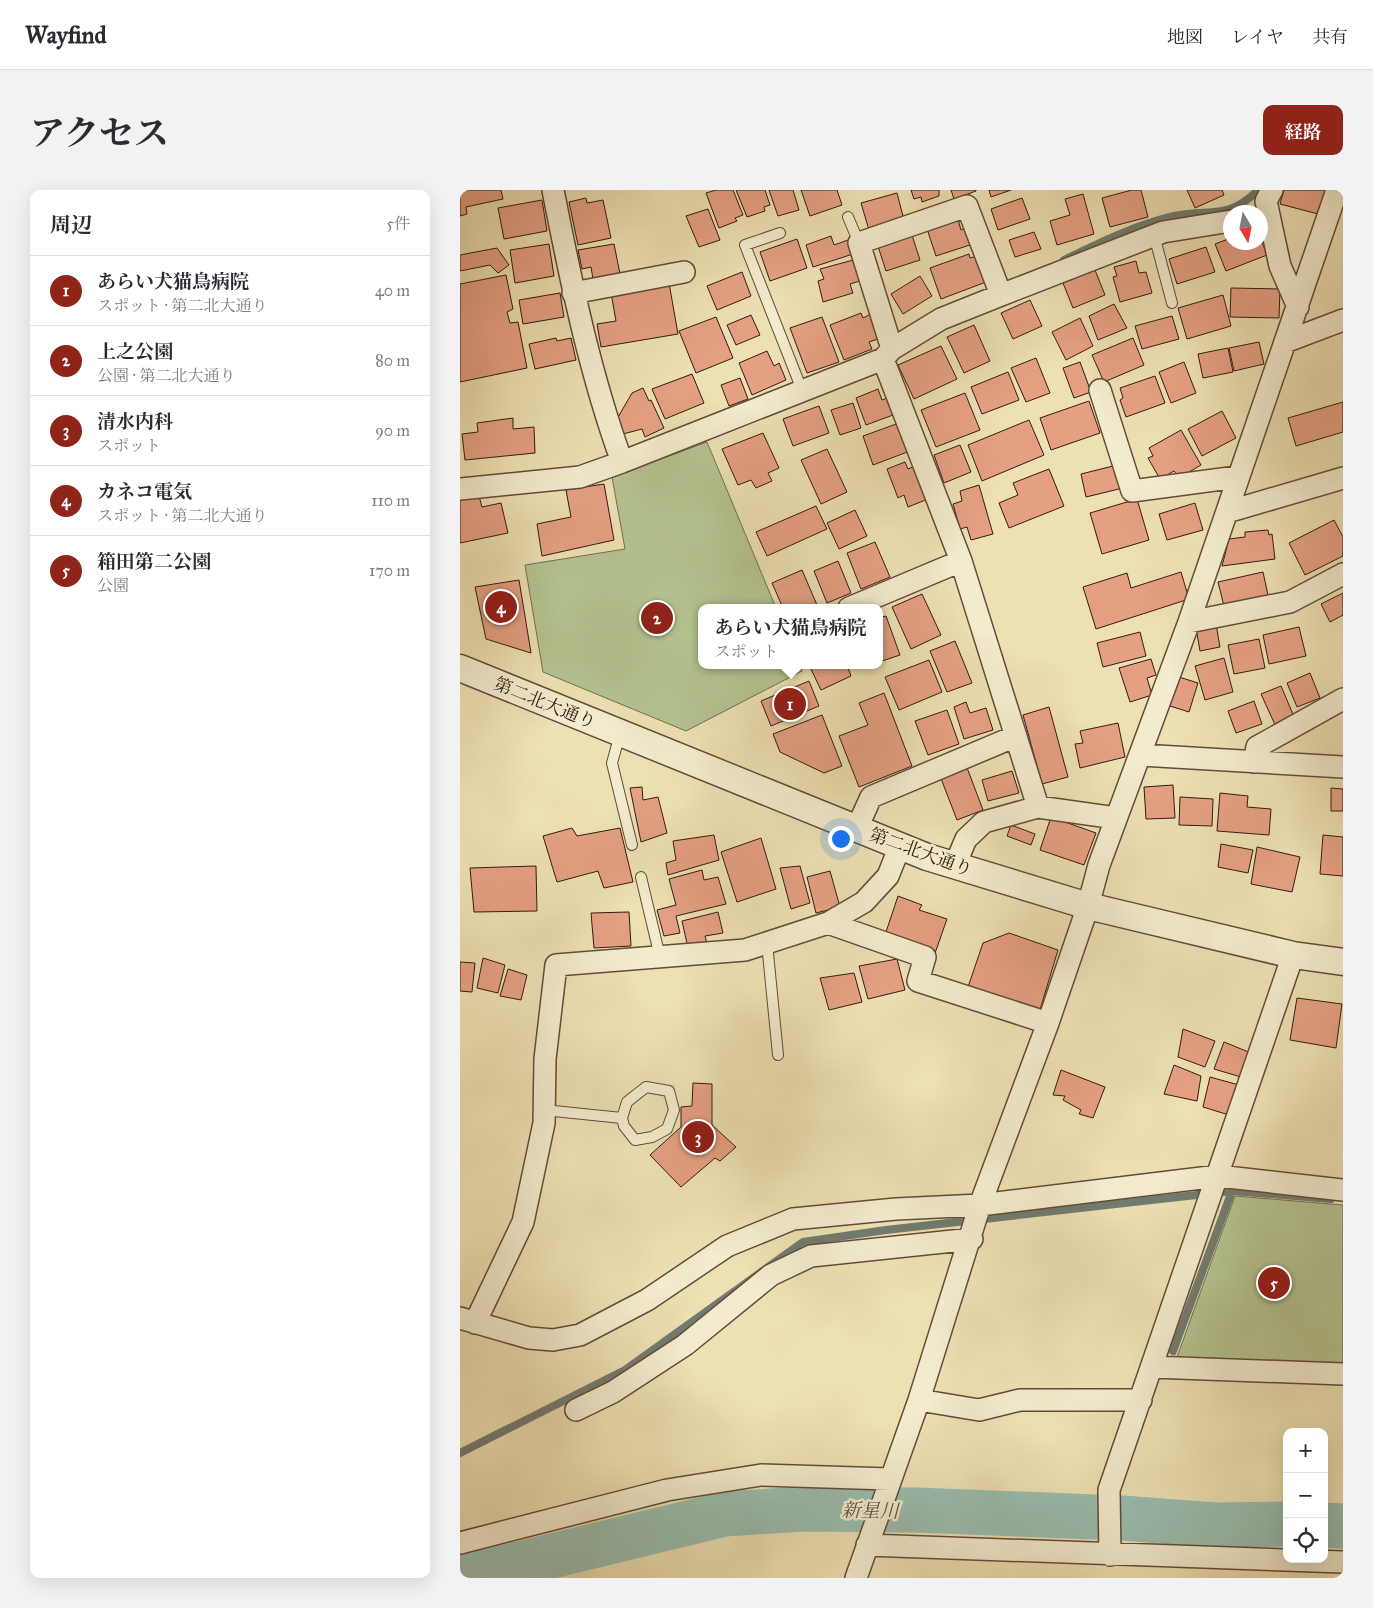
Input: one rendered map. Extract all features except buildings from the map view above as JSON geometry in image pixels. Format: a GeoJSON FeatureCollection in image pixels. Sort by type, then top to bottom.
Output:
{"type":"FeatureCollection","features":[{"type":"Feature","properties":{"kind":"street"},"geometry":{"type":"LineString","coordinates":[[554,190],[573,293],[602,408],[622,462]]}},
{"type":"Feature","properties":{"kind":"street"},"geometry":{"type":"LineString","coordinates":[[856,1578],[889,1480],[919,1400],[972,1237],[980,1206],[1048,1023],[1088,906],[1099,865],[1189,622],[1337,190]]}},
{"type":"Feature","properties":{"kind":"street"},"geometry":{"type":"LineString","coordinates":[[1263,201],[1280,266],[1298,307]]}},
{"type":"Feature","properties":{"kind":"street"},"geometry":{"type":"LineString","coordinates":[[1001,295],[967,206],[859,243],[888,354],[961,561],[1038,807]]}},
{"type":"Feature","properties":{"kind":"street"},"geometry":{"type":"LineString","coordinates":[[460,489],[580,476],[622,462],[888,354],[941,319],[1001,295],[1154,235],[1223,222]]}},
{"type":"Feature","properties":{"kind":"street"},"geometry":{"type":"LineString","coordinates":[[573,293],[684,272]]}},
{"type":"Feature","properties":{"kind":"street"},"geometry":{"type":"LineString","coordinates":[[1286,342],[1343,320]]}},
{"type":"Feature","properties":{"kind":"street"},"geometry":{"type":"LineString","coordinates":[[1100,390],[1132,491],[1237,478]]}},
{"type":"Feature","properties":{"kind":"street"},"geometry":{"type":"LineString","coordinates":[[1227,512],[1343,478]]}},
{"type":"Feature","properties":{"kind":"street"},"geometry":{"type":"LineString","coordinates":[[859,604],[961,561]]}},
{"type":"Feature","properties":{"kind":"street"},"geometry":{"type":"LineString","coordinates":[[1189,622],[1290,602],[1343,574]]}},
{"type":"Feature","properties":{"kind":"street","name":"第二北大通り"},"geometry":{"type":"LineString","coordinates":[[460,668],[900,846],[955,865],[1088,906],[1293,955],[1343,962]]}},
{"type":"Feature","properties":{"kind":"street"},"geometry":{"type":"LineString","coordinates":[[1254,762],[1257,747],[1343,699]]}},
{"type":"Feature","properties":{"kind":"street"},"geometry":{"type":"LineString","coordinates":[[856,828],[871,797],[1016,736]]}},
{"type":"Feature","properties":{"kind":"street"},"geometry":{"type":"LineString","coordinates":[[1141,755],[1343,767]]}},
{"type":"Feature","properties":{"kind":"street"},"geometry":{"type":"LineString","coordinates":[[955,865],[966,839],[984,822],[1038,807],[1116,818]]}},
{"type":"Feature","properties":{"kind":"street"},"geometry":{"type":"LineString","coordinates":[[900,846],[888,876],[864,902],[828,924],[746,950],[556,965],[545,1059],[544,1124],[523,1222],[468,1320],[529,1338],[553,1340],[580,1335],[647,1300],[727,1246],[793,1219],[896,1209],[980,1206],[1216,1181],[1343,1190]]}},
{"type":"Feature","properties":{"kind":"street"},"geometry":{"type":"LineString","coordinates":[[828,924],[925,957],[918,981],[1048,1023]]}},
{"type":"Feature","properties":{"kind":"street"},"geometry":{"type":"LineString","coordinates":[[1110,1554],[1109,1492],[1293,955]]}},
{"type":"Feature","properties":{"kind":"street"},"geometry":{"type":"LineString","coordinates":[[576,1410],[613,1392],[685,1345],[771,1275],[811,1256],[972,1237]]}},
{"type":"Feature","properties":{"kind":"street"},"geometry":{"type":"LineString","coordinates":[[1152,1367],[1343,1374]]}},
{"type":"Feature","properties":{"kind":"street"},"geometry":{"type":"LineString","coordinates":[[919,1400],[979,1410],[1020,1400],[1141,1400]]}},
{"type":"Feature","properties":{"kind":"street"},"geometry":{"type":"LineString","coordinates":[[460,1543],[667,1490],[761,1475],[889,1480]]}},
{"type":"Feature","properties":{"kind":"street"},"geometry":{"type":"LineString","coordinates":[[868,1544],[1110,1554],[1307,1570],[1343,1562]]}},
{"type":"Feature","properties":{"kind":"lane"},"geometry":{"type":"LineString","coordinates":[[848,217],[859,243]]}},
{"type":"Feature","properties":{"kind":"lane"},"geometry":{"type":"LineString","coordinates":[[780,233],[745,245],[802,390]]}},
{"type":"Feature","properties":{"kind":"lane"},"geometry":{"type":"LineString","coordinates":[[1154,235],[1172,303]]}},
{"type":"Feature","properties":{"kind":"lane"},"geometry":{"type":"LineString","coordinates":[[620,733],[612,763],[632,845]]}},
{"type":"Feature","properties":{"kind":"lane"},"geometry":{"type":"LineString","coordinates":[[641,876],[660,957]]}},
{"type":"Feature","properties":{"kind":"lane"},"geometry":{"type":"LineString","coordinates":[[767,943],[778,1055]]}},
{"type":"Feature","properties":{"kind":"lane"},"geometry":{"type":"LineString","coordinates":[[646,1087],[669,1091],[674,1110],[667,1129],[652,1137],[635,1140],[624,1126],[622,1118],[627,1102],[646,1087]]}},
{"type":"Feature","properties":{"kind":"lane"},"geometry":{"type":"LineString","coordinates":[[544,1110],[622,1118]]}},
{"type":"Feature","properties":{"kind":"green space"},"geometry":{"type":"Polygon","coordinates":[[[707,442],[774,604],[698,604],[698,669],[801,669],[802,671],[686,731],[543,672],[525,565],[625,549],[612,477],[707,442]]]}},
{"type":"Feature","properties":{"kind":"green space"},"geometry":{"type":"Polygon","coordinates":[[[1235,1196],[1343,1205],[1343,1367],[1176,1360],[1235,1196]]]}},
{"type":"Feature","properties":{"kind":"waterway"},"geometry":{"type":"LineString","coordinates":[[1064,260],[1145,224],[1174,216],[1227,210],[1247,200],[1258,190]]}},
{"type":"Feature","properties":{"kind":"waterway"},"geometry":{"type":"LineString","coordinates":[[1173,1351],[1232,1191]]}},
{"type":"Feature","properties":{"kind":"waterway"},"geometry":{"type":"LineString","coordinates":[[460,1453],[625,1370],[803,1242],[886,1230],[1232,1191],[1331,1199]]}},
{"type":"Feature","properties":{"kind":"waterway","name":"新星川"},"geometry":{"type":"LineString","coordinates":[[461,1578],[725,1514],[803,1509],[916,1510],[1122,1518],[1215,1525],[1283,1524]]}},
{"type":"Feature","properties":{"kind":"waterway","name":"新星川"},"geometry":{"type":"LineString","coordinates":[[1328,1525],[1343,1526]]}},
{"type":"Feature","properties":{"kind":"place","name":"カネコ電気"},"geometry":{"type":"Point","coordinates":[501,607]}},
{"type":"Feature","properties":{"kind":"place","name":"上之公園"},"geometry":{"type":"Point","coordinates":[657,618]}},
{"type":"Feature","properties":{"kind":"place","name":"あらい犬猫鳥病院"},"geometry":{"type":"Point","coordinates":[790,704]}},
{"type":"Feature","properties":{"kind":"place","name":"清水内科"},"geometry":{"type":"Point","coordinates":[698,1137]}},
{"type":"Feature","properties":{"kind":"place","name":"箱田第二公園"},"geometry":{"type":"Point","coordinates":[1274,1283]}}]}
